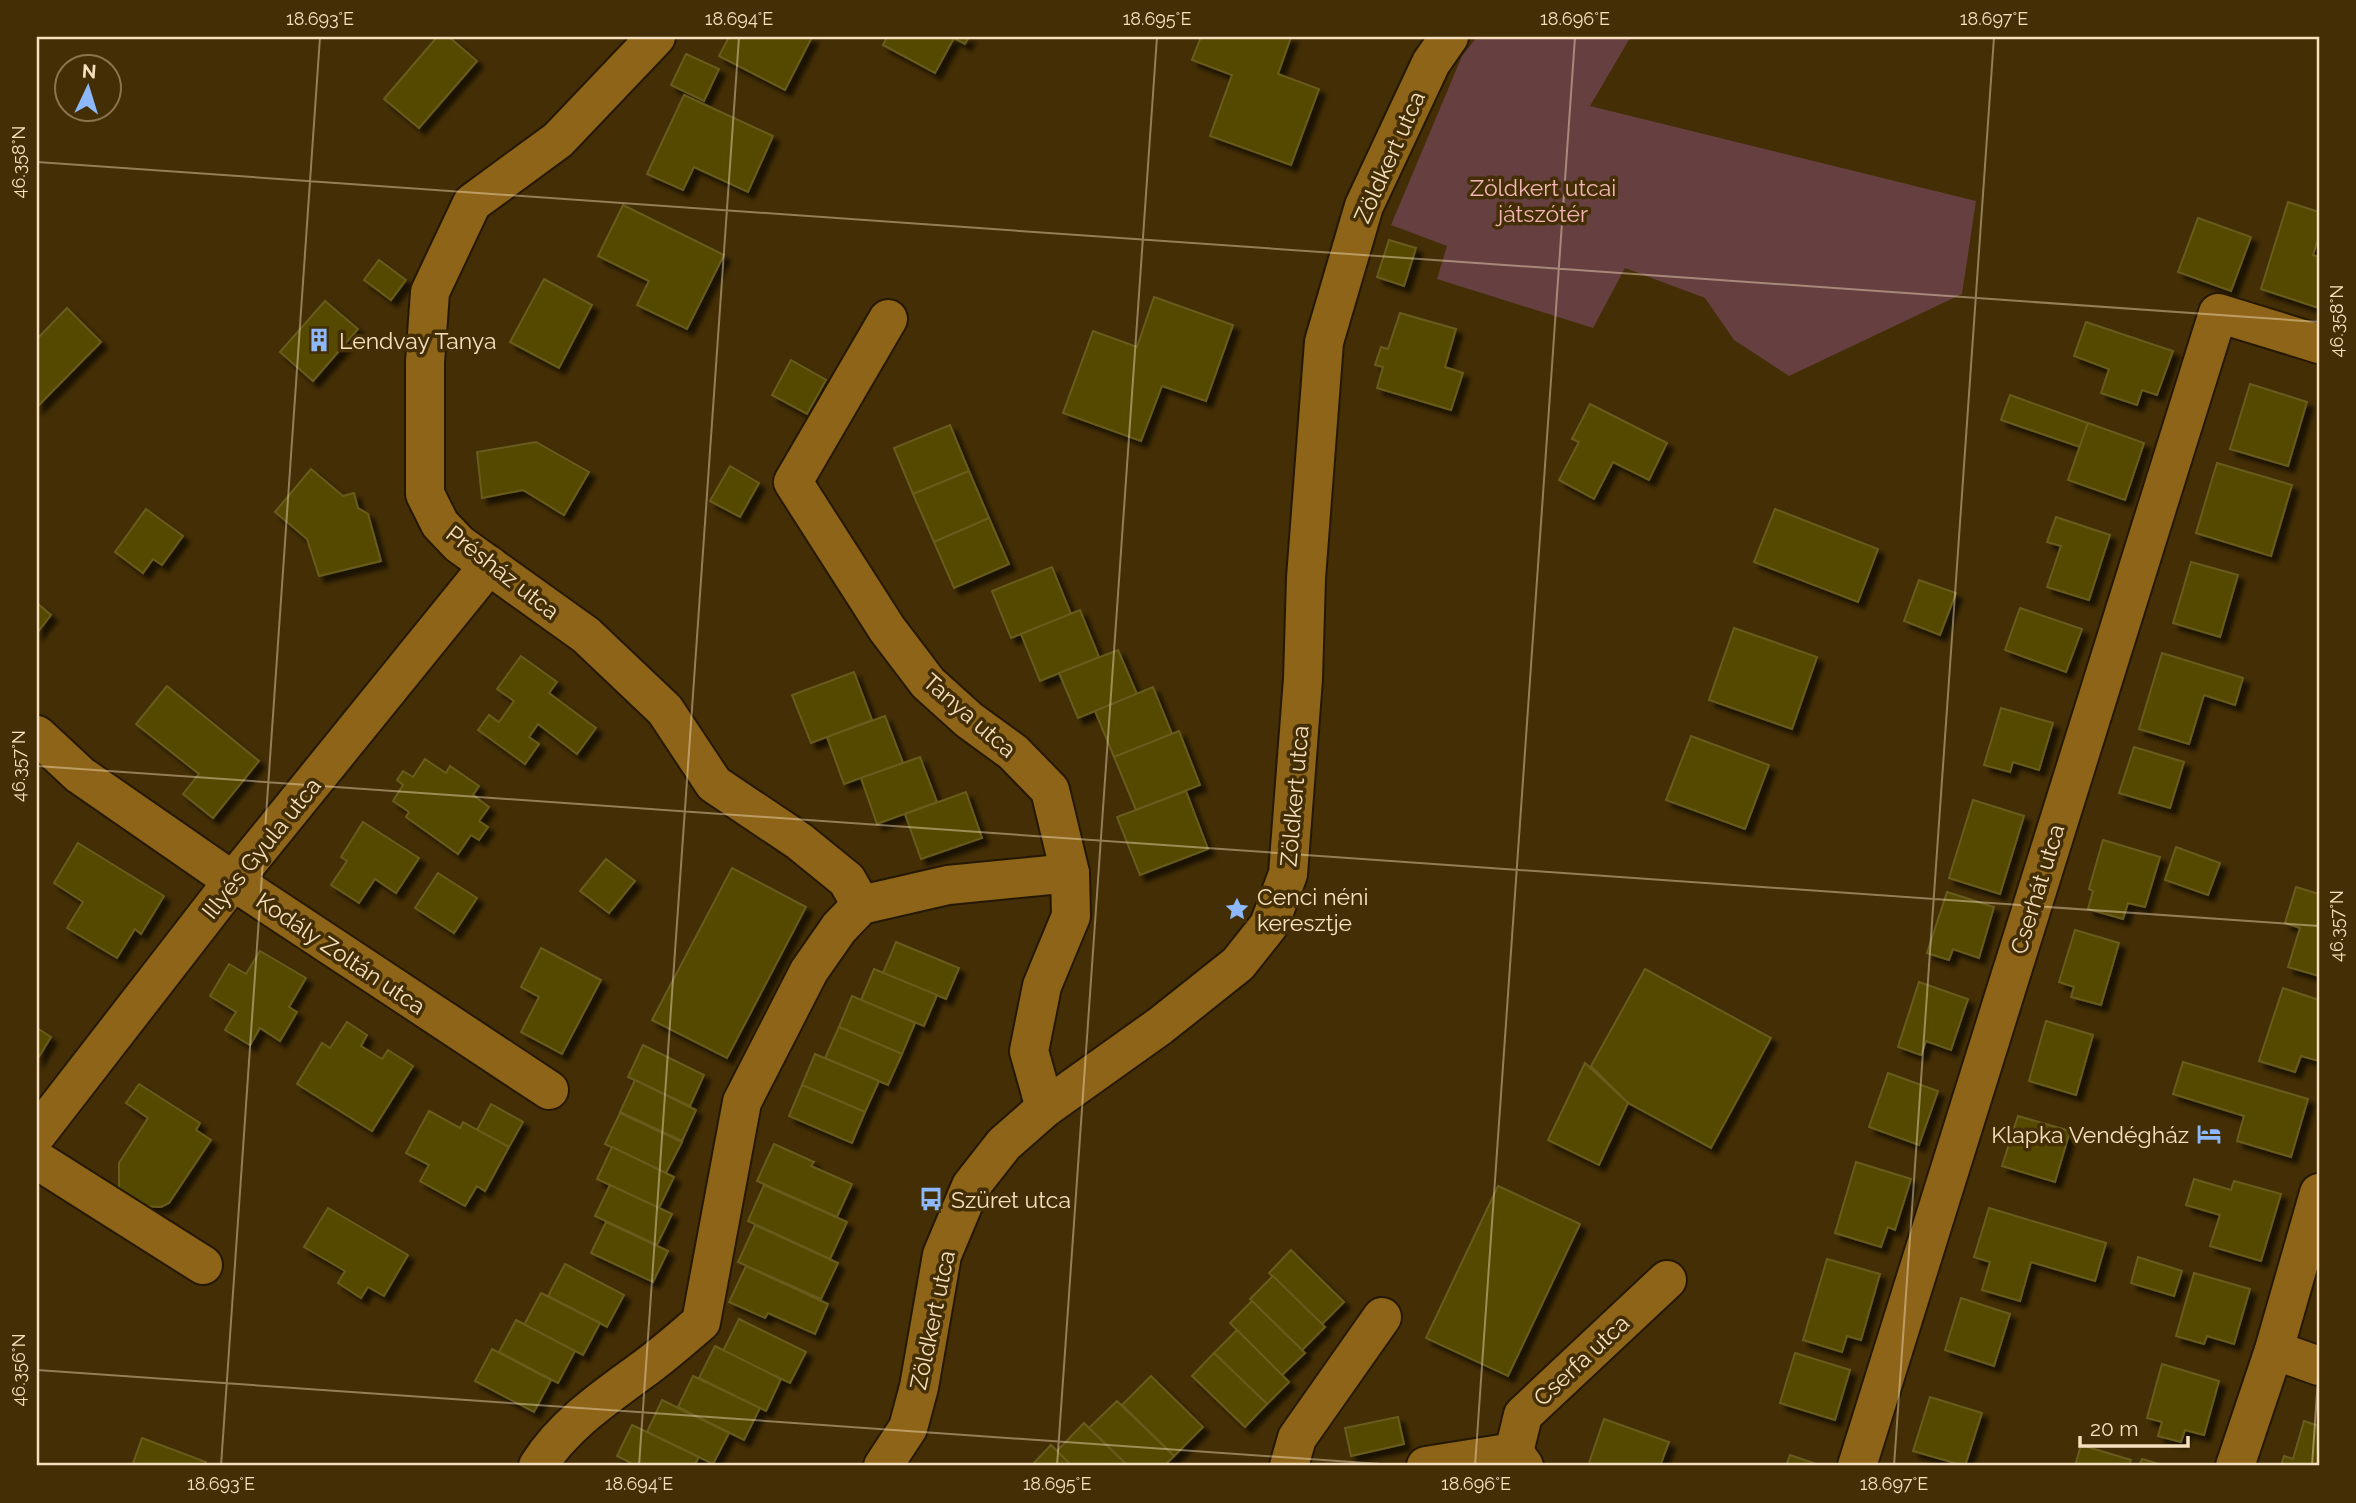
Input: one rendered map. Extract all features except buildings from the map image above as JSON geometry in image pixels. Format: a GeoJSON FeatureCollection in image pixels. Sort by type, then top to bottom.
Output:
{"type":"FeatureCollection","features":[{"type":"Feature","properties":{"kind":"street","name":"Présház utca"},"geometry":{"type":"LineString","coordinates":[[656,37],[558,140],[472,203],[430,292],[425,362],[425,494],[440,524],[460,544],[586,635],[664,710],[714,784],[799,841],[847,880],[861,905]]}},
{"type":"Feature","properties":{"kind":"street","name":"Zöldkert utca"},"geometry":{"type":"LineString","coordinates":[[883,1466],[908,1428],[919,1387],[942,1255],[971,1186],[1004,1144],[1045,1108],[1160,1026],[1238,964],[1269,925],[1289,874],[1303,680],[1306,578],[1324,342],[1364,206],[1431,62],[1449,37]]}},
{"type":"Feature","properties":{"kind":"street","name":"Cserhát utca"},"geometry":{"type":"LineString","coordinates":[[1857,1466],[2218,313],[2319,344]]}},
{"type":"Feature","properties":{"kind":"street","name":"Tanya utca"},"geometry":{"type":"LineString","coordinates":[[888,319],[793,482],[887,629],[928,683],[969,720],[1013,752],[1051,790],[1070,873],[1071,916],[1042,986],[1028,1051],[1045,1108]]}},
{"type":"Feature","properties":{"kind":"street","name":"Illyés Gyula utca"},"geometry":{"type":"LineString","coordinates":[[37,1134],[233,881],[489,565]]}},
{"type":"Feature","properties":{"kind":"street","name":"Kodály Zoltán utca"},"geometry":{"type":"LineString","coordinates":[[37,735],[80,775],[233,881],[549,1090]]}},
{"type":"Feature","properties":{"kind":"street"},"geometry":{"type":"LineString","coordinates":[[538,1466],[545,1454],[596,1403],[701,1322],[742,1102],[809,971],[839,928],[861,905],[948,886],[1070,873]]}},
{"type":"Feature","properties":{"kind":"street"},"geometry":{"type":"LineString","coordinates":[[37,1160],[203,1265]]}},
{"type":"Feature","properties":{"kind":"street"},"geometry":{"type":"LineString","coordinates":[[2235,1466],[2274,1350],[2319,1193]]}},
{"type":"Feature","properties":{"kind":"street","name":"Cserfa utca"},"geometry":{"type":"LineString","coordinates":[[1426,1466],[1519,1459],[1523,1415],[1667,1279]]}},
{"type":"Feature","properties":{"kind":"street"},"geometry":{"type":"LineString","coordinates":[[1289,1466],[1297,1438],[1382,1317]]}},
{"type":"Feature","properties":{"kind":"street"},"geometry":{"type":"LineString","coordinates":[[2274,1350],[2319,1366]]}},
{"type":"Feature","properties":{"kind":"green space","name":"Zöldkert utcai játszótér"},"geometry":{"type":"Polygon","coordinates":[[[1477,37],[1628,37],[1630,38],[1590,106],[1976,201],[1962,294],[1789,376],[1734,340],[1705,298],[1625,268],[1593,328],[1437,279],[1447,246],[1391,225],[1462,56],[1477,37]]]}},
{"type":"Feature","properties":{"kind":"place","name":"Lendvay Tanya"},"geometry":{"type":"Point","coordinates":[319,340]}},
{"type":"Feature","properties":{"kind":"place","name":"Cenci néni keresztje"},"geometry":{"type":"Point","coordinates":[1237,909]}},
{"type":"Feature","properties":{"kind":"place","name":"Klapka Vendégház"},"geometry":{"type":"Point","coordinates":[2209,1134]}},
{"type":"Feature","properties":{"kind":"place","name":"Szüret utca"},"geometry":{"type":"Point","coordinates":[931,1199]}}]}
